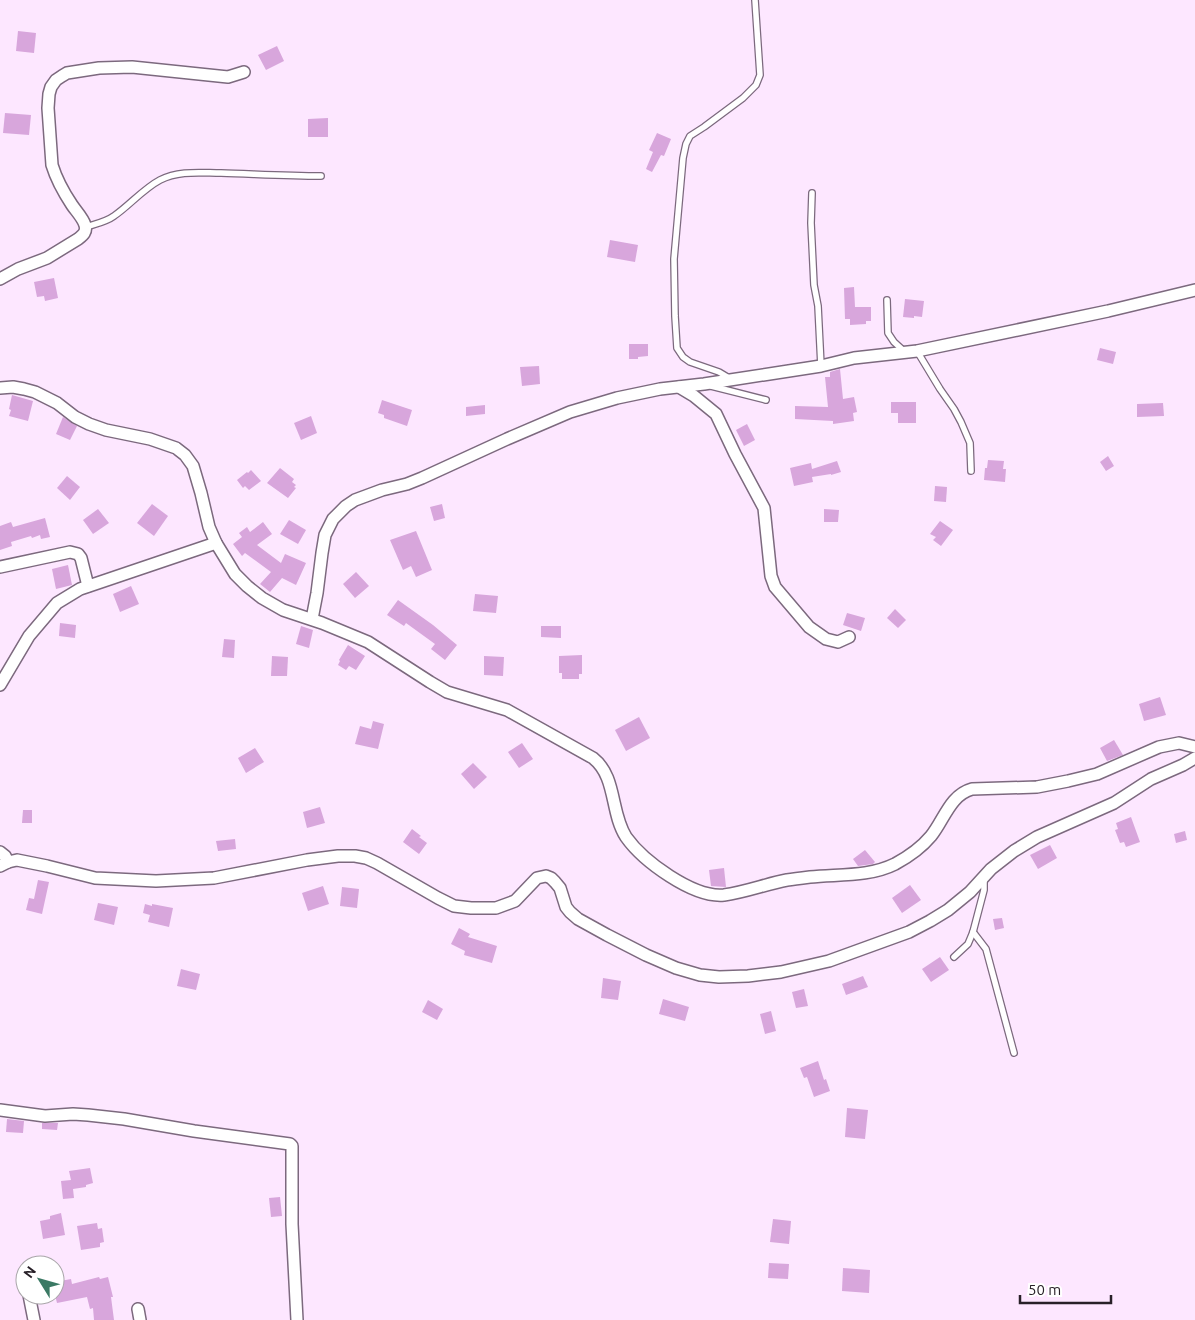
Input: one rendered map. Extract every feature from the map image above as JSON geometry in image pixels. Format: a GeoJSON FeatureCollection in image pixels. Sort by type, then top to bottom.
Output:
{"type":"FeatureCollection","features":[{"type":"Feature","properties":{"kind":"street"},"geometry":{"type":"LineString","coordinates":[[0,280],[18,269],[47,258],[78,239],[83,235],[86,227],[70,203],[54,173],[52,165],[48,108],[52,87],[56,80],[67,74],[99,68],[132,67],[228,77],[244,72]]}},
{"type":"Feature","properties":{"kind":"street"},"geometry":{"type":"LineString","coordinates":[[312,619],[325,535],[333,519],[346,506],[355,500],[382,490],[422,478],[570,412],[660,388],[704,384],[821,366],[854,358],[911,352],[1108,311],[1195,290]]}},
{"type":"Feature","properties":{"kind":"street"},"geometry":{"type":"LineString","coordinates":[[0,388],[13,387],[35,392],[57,403],[75,417],[89,424],[106,430],[150,439],[181,452],[193,466],[209,528],[216,543],[236,574],[254,592],[283,610],[312,619],[368,642],[447,692],[507,710],[593,758],[600,763],[607,775],[618,819],[627,838],[655,865],[670,876],[686,886],[706,893],[723,895],[787,880],[867,873],[893,865],[914,852],[930,837],[954,801],[965,791],[972,789],[1037,786],[1068,781],[1097,774],[1159,747],[1179,743],[1195,747]]}},
{"type":"Feature","properties":{"kind":"street"},"geometry":{"type":"LineString","coordinates":[[678,387],[694,396],[716,414],[764,508],[771,576],[775,587],[809,627],[826,639],[838,642],[849,637]]}},
{"type":"Feature","properties":{"kind":"street"},"geometry":{"type":"LineString","coordinates":[[0,685],[29,636],[57,603],[80,589],[216,543]]}},
{"type":"Feature","properties":{"kind":"street"},"geometry":{"type":"LineString","coordinates":[[0,567],[70,552],[75,553],[81,558],[88,586]]}},
{"type":"Feature","properties":{"kind":"street"},"geometry":{"type":"LineString","coordinates":[[0,852],[5,856],[4,864],[17,860],[95,878],[156,881],[214,878],[307,860],[355,856],[377,863],[454,906],[471,908],[496,908],[515,901],[537,878],[546,876],[551,878],[560,888],[566,907],[578,919],[646,955],[676,968],[719,978],[781,972],[805,967],[829,961],[909,932],[948,910],[970,892],[991,869],[1014,851],[1037,838],[1114,802],[1151,779],[1195,758]]}},
{"type":"Feature","properties":{"kind":"street"},"geometry":{"type":"LineString","coordinates":[[0,1110],[45,1116],[88,1115],[290,1144],[292,1146],[292,1224],[297,1320]]}},
{"type":"Feature","properties":{"kind":"street"},"geometry":{"type":"LineString","coordinates":[[31,1305],[34,1320]]}},
{"type":"Feature","properties":{"kind":"lane"},"geometry":{"type":"LineString","coordinates":[[731,379],[719,372],[690,362],[677,348],[674,259],[683,158],[686,144],[690,136],[743,98],[756,85],[760,75],[756,0]]}},
{"type":"Feature","properties":{"kind":"lane"},"geometry":{"type":"LineString","coordinates":[[86,227],[114,216],[159,180],[170,176],[191,172],[321,176]]}},
{"type":"Feature","properties":{"kind":"lane"},"geometry":{"type":"LineString","coordinates":[[812,194],[811,223],[814,285],[818,306],[821,366]]}},
{"type":"Feature","properties":{"kind":"lane"},"geometry":{"type":"LineString","coordinates":[[887,300],[888,333],[894,342],[911,352],[940,389],[962,422],[970,443],[971,471]]}},
{"type":"Feature","properties":{"kind":"lane"},"geometry":{"type":"LineString","coordinates":[[704,384],[766,400]]}},
{"type":"Feature","properties":{"kind":"lane"},"geometry":{"type":"LineString","coordinates":[[954,957],[968,944],[973,932],[984,890],[985,876]]}},
{"type":"Feature","properties":{"kind":"lane"},"geometry":{"type":"LineString","coordinates":[[973,932],[986,949],[1014,1053]]}},
{"type":"Feature","properties":{"kind":"building"},"geometry":{"type":"Polygon","coordinates":[[[18,31],[36,33],[34,53],[16,51],[18,31]]]}},
{"type":"Feature","properties":{"kind":"building"},"geometry":{"type":"Polygon","coordinates":[[[277,46],[284,61],[266,70],[258,55],[277,46]]]}},
{"type":"Feature","properties":{"kind":"building"},"geometry":{"type":"Polygon","coordinates":[[[5,113],[31,115],[29,135],[3,133],[5,113]]]}},
{"type":"Feature","properties":{"kind":"building"},"geometry":{"type":"Polygon","coordinates":[[[328,118],[328,137],[308,137],[308,119],[328,118]]]}},
{"type":"Feature","properties":{"kind":"building"},"geometry":{"type":"Polygon","coordinates":[[[657,133],[671,139],[664,156],[661,155],[652,172],[646,169],[653,152],[649,150],[657,133]]]}},
{"type":"Feature","properties":{"kind":"building"},"geometry":{"type":"Polygon","coordinates":[[[610,240],[638,245],[635,262],[607,257],[610,240]]]}},
{"type":"Feature","properties":{"kind":"building"},"geometry":{"type":"Polygon","coordinates":[[[54,278],[58,298],[45,301],[44,296],[37,297],[34,282],[54,278]]]}},
{"type":"Feature","properties":{"kind":"building"},"geometry":{"type":"Polygon","coordinates":[[[854,287],[855,307],[871,307],[871,321],[866,321],[866,324],[850,325],[850,319],[845,319],[844,288],[854,287]]]}},
{"type":"Feature","properties":{"kind":"building"},"geometry":{"type":"Polygon","coordinates":[[[905,299],[924,301],[922,317],[903,317],[905,299]]]}},
{"type":"Feature","properties":{"kind":"building"},"geometry":{"type":"Polygon","coordinates":[[[629,344],[648,344],[648,356],[629,359],[629,344]]]}},
{"type":"Feature","properties":{"kind":"building"},"geometry":{"type":"Polygon","coordinates":[[[1100,348],[1116,352],[1113,364],[1097,360],[1100,348]]]}},
{"type":"Feature","properties":{"kind":"building"},"geometry":{"type":"Polygon","coordinates":[[[539,366],[540,384],[522,386],[520,367],[539,366]]]}},
{"type":"Feature","properties":{"kind":"building"},"geometry":{"type":"Polygon","coordinates":[[[840,369],[843,399],[854,397],[857,412],[853,413],[854,421],[833,424],[833,421],[795,419],[795,406],[828,407],[825,377],[830,377],[830,372],[840,369]]]}},
{"type":"Feature","properties":{"kind":"building"},"geometry":{"type":"Polygon","coordinates":[[[12,395],[33,401],[28,421],[9,416],[12,395]]]}},
{"type":"Feature","properties":{"kind":"building"},"geometry":{"type":"Polygon","coordinates":[[[382,400],[412,410],[407,426],[384,418],[384,415],[378,413],[382,400]]]}},
{"type":"Feature","properties":{"kind":"building"},"geometry":{"type":"Polygon","coordinates":[[[891,402],[916,402],[916,423],[898,423],[898,413],[891,413],[891,402]]]}},
{"type":"Feature","properties":{"kind":"building"},"geometry":{"type":"Polygon","coordinates":[[[1163,403],[1164,416],[1137,417],[1137,404],[1163,403]]]}},
{"type":"Feature","properties":{"kind":"building"},"geometry":{"type":"Polygon","coordinates":[[[485,405],[485,414],[466,416],[466,407],[485,405]]]}},
{"type":"Feature","properties":{"kind":"building"},"geometry":{"type":"Polygon","coordinates":[[[311,416],[317,433],[301,440],[294,423],[311,416]]]}},
{"type":"Feature","properties":{"kind":"building"},"geometry":{"type":"Polygon","coordinates":[[[63,417],[77,426],[70,440],[56,434],[63,417]]]}},
{"type":"Feature","properties":{"kind":"building"},"geometry":{"type":"Polygon","coordinates":[[[747,424],[755,440],[744,446],[736,430],[747,424]]]}},
{"type":"Feature","properties":{"kind":"building"},"geometry":{"type":"Polygon","coordinates":[[[1108,456],[1114,466],[1106,471],[1100,462],[1108,456]]]}},
{"type":"Feature","properties":{"kind":"building"},"geometry":{"type":"Polygon","coordinates":[[[988,460],[1004,461],[1003,469],[1006,469],[1005,482],[984,480],[988,460]]]}},
{"type":"Feature","properties":{"kind":"building"},"geometry":{"type":"Polygon","coordinates":[[[837,461],[841,472],[812,477],[813,482],[794,486],[790,468],[811,463],[812,469],[837,461]]]}},
{"type":"Feature","properties":{"kind":"building"},"geometry":{"type":"Polygon","coordinates":[[[280,468],[294,479],[292,482],[296,485],[294,487],[296,488],[288,498],[267,483],[280,468]]]}},
{"type":"Feature","properties":{"kind":"building"},"geometry":{"type":"Polygon","coordinates":[[[251,470],[261,481],[249,490],[245,486],[243,488],[237,480],[251,470]]]}},
{"type":"Feature","properties":{"kind":"building"},"geometry":{"type":"Polygon","coordinates":[[[67,476],[80,487],[70,500],[57,488],[67,476]]]}},
{"type":"Feature","properties":{"kind":"building"},"geometry":{"type":"Polygon","coordinates":[[[935,486],[947,487],[946,502],[934,501],[935,486]]]}},
{"type":"Feature","properties":{"kind":"building"},"geometry":{"type":"Polygon","coordinates":[[[152,504],[168,516],[154,536],[137,523],[152,504]]]}},
{"type":"Feature","properties":{"kind":"building"},"geometry":{"type":"Polygon","coordinates":[[[442,504],[445,518],[434,521],[430,507],[442,504]]]}},
{"type":"Feature","properties":{"kind":"building"},"geometry":{"type":"Polygon","coordinates":[[[98,509],[109,523],[93,534],[83,520],[98,509]]]}},
{"type":"Feature","properties":{"kind":"building"},"geometry":{"type":"Polygon","coordinates":[[[824,509],[839,510],[838,522],[824,522],[824,509]]]}},
{"type":"Feature","properties":{"kind":"building"},"geometry":{"type":"Polygon","coordinates":[[[45,518],[50,537],[41,539],[40,535],[32,538],[31,536],[11,542],[12,546],[0,550],[0,526],[11,522],[13,527],[45,518]]]}},
{"type":"Feature","properties":{"kind":"building"},"geometry":{"type":"Polygon","coordinates":[[[289,520],[306,530],[298,544],[280,534],[289,520]]]}},
{"type":"Feature","properties":{"kind":"building"},"geometry":{"type":"Polygon","coordinates":[[[940,521],[953,530],[941,546],[933,540],[936,537],[930,534],[940,521]]]}},
{"type":"Feature","properties":{"kind":"building"},"geometry":{"type":"Polygon","coordinates":[[[263,522],[272,534],[257,545],[281,563],[285,554],[306,563],[296,585],[282,578],[270,592],[260,584],[271,572],[245,553],[242,556],[233,544],[242,537],[239,533],[247,527],[250,532],[263,522]]]}},
{"type":"Feature","properties":{"kind":"building"},"geometry":{"type":"Polygon","coordinates":[[[416,531],[432,570],[416,577],[411,566],[403,570],[390,540],[416,531]]]}},
{"type":"Feature","properties":{"kind":"building"},"geometry":{"type":"Polygon","coordinates":[[[68,565],[72,585],[56,589],[52,569],[68,565]]]}},
{"type":"Feature","properties":{"kind":"building"},"geometry":{"type":"Polygon","coordinates":[[[356,572],[369,586],[355,598],[343,584],[356,572]]]}},
{"type":"Feature","properties":{"kind":"building"},"geometry":{"type":"Polygon","coordinates":[[[131,586],[139,604],[120,612],[113,594],[131,586]]]}},
{"type":"Feature","properties":{"kind":"building"},"geometry":{"type":"Polygon","coordinates":[[[475,594],[498,596],[496,613],[473,611],[475,594]]]}},
{"type":"Feature","properties":{"kind":"building"},"geometry":{"type":"Polygon","coordinates":[[[398,600],[457,645],[445,660],[431,649],[435,644],[406,623],[404,626],[387,615],[398,600]]]}},
{"type":"Feature","properties":{"kind":"building"},"geometry":{"type":"Polygon","coordinates":[[[895,609],[906,620],[898,628],[887,618],[895,609]]]}},
{"type":"Feature","properties":{"kind":"building"},"geometry":{"type":"Polygon","coordinates":[[[847,613],[865,618],[861,631],[843,625],[847,613]]]}},
{"type":"Feature","properties":{"kind":"building"},"geometry":{"type":"Polygon","coordinates":[[[60,623],[76,625],[75,638],[59,636],[60,623]]]}},
{"type":"Feature","properties":{"kind":"building"},"geometry":{"type":"Polygon","coordinates":[[[301,626],[313,630],[309,648],[296,644],[301,626]]]}},
{"type":"Feature","properties":{"kind":"building"},"geometry":{"type":"Polygon","coordinates":[[[541,626],[561,626],[561,638],[541,637],[541,626]]]}},
{"type":"Feature","properties":{"kind":"building"},"geometry":{"type":"Polygon","coordinates":[[[224,639],[235,640],[234,658],[222,657],[224,639]]]}},
{"type":"Feature","properties":{"kind":"building"},"geometry":{"type":"Polygon","coordinates":[[[348,645],[365,656],[356,670],[349,666],[346,670],[338,665],[348,645]]]}},
{"type":"Feature","properties":{"kind":"building"},"geometry":{"type":"Polygon","coordinates":[[[582,655],[582,674],[579,674],[579,679],[562,679],[562,673],[559,673],[559,656],[582,655]]]}},
{"type":"Feature","properties":{"kind":"building"},"geometry":{"type":"Polygon","coordinates":[[[272,656],[288,657],[287,676],[271,676],[272,656]]]}},
{"type":"Feature","properties":{"kind":"building"},"geometry":{"type":"Polygon","coordinates":[[[484,656],[504,657],[503,676],[484,675],[484,656]]]}},
{"type":"Feature","properties":{"kind":"building"},"geometry":{"type":"Polygon","coordinates":[[[1160,697],[1166,715],[1144,721],[1139,704],[1160,697]]]}},
{"type":"Feature","properties":{"kind":"building"},"geometry":{"type":"Polygon","coordinates":[[[639,717],[650,738],[626,751],[615,730],[639,717]]]}},
{"type":"Feature","properties":{"kind":"building"},"geometry":{"type":"Polygon","coordinates":[[[373,721],[384,724],[378,749],[355,744],[360,726],[371,729],[373,721]]]}},
{"type":"Feature","properties":{"kind":"building"},"geometry":{"type":"Polygon","coordinates":[[[1114,740],[1123,755],[1107,761],[1100,748],[1114,740]]]}},
{"type":"Feature","properties":{"kind":"building"},"geometry":{"type":"Polygon","coordinates":[[[522,743],[533,759],[519,768],[508,752],[522,743]]]}},
{"type":"Feature","properties":{"kind":"building"},"geometry":{"type":"Polygon","coordinates":[[[255,748],[264,762],[246,773],[238,758],[255,748]]]}},
{"type":"Feature","properties":{"kind":"building"},"geometry":{"type":"Polygon","coordinates":[[[473,763],[487,777],[474,789],[461,774],[473,763]]]}},
{"type":"Feature","properties":{"kind":"building"},"geometry":{"type":"Polygon","coordinates":[[[320,807],[325,823],[307,828],[303,812],[320,807]]]}},
{"type":"Feature","properties":{"kind":"building"},"geometry":{"type":"Polygon","coordinates":[[[23,810],[32,810],[32,823],[22,823],[23,810]]]}},
{"type":"Feature","properties":{"kind":"building"},"geometry":{"type":"Polygon","coordinates":[[[1131,817],[1140,842],[1126,847],[1124,842],[1120,843],[1115,830],[1118,829],[1116,823],[1131,817]]]}},
{"type":"Feature","properties":{"kind":"building"},"geometry":{"type":"Polygon","coordinates":[[[412,829],[427,843],[419,854],[403,842],[412,829]]]}},
{"type":"Feature","properties":{"kind":"building"},"geometry":{"type":"Polygon","coordinates":[[[1185,831],[1187,840],[1176,843],[1174,834],[1185,831]]]}},
{"type":"Feature","properties":{"kind":"building"},"geometry":{"type":"Polygon","coordinates":[[[235,839],[236,849],[218,851],[216,841],[235,839]]]}},
{"type":"Feature","properties":{"kind":"building"},"geometry":{"type":"Polygon","coordinates":[[[1050,845],[1057,858],[1038,869],[1030,855],[1050,845]]]}},
{"type":"Feature","properties":{"kind":"building"},"geometry":{"type":"Polygon","coordinates":[[[865,850],[875,862],[858,866],[853,859],[865,850]]]}},
{"type":"Feature","properties":{"kind":"building"},"geometry":{"type":"Polygon","coordinates":[[[724,868],[726,887],[711,886],[709,870],[724,868]]]}},
{"type":"Feature","properties":{"kind":"building"},"geometry":{"type":"Polygon","coordinates":[[[38,880],[49,882],[42,914],[26,910],[29,898],[34,899],[38,880]]]}},
{"type":"Feature","properties":{"kind":"building"},"geometry":{"type":"Polygon","coordinates":[[[910,885],[921,900],[902,913],[892,898],[910,885]]]}},
{"type":"Feature","properties":{"kind":"building"},"geometry":{"type":"Polygon","coordinates":[[[323,886],[329,904],[308,911],[302,893],[323,886]]]}},
{"type":"Feature","properties":{"kind":"building"},"geometry":{"type":"Polygon","coordinates":[[[342,887],[359,889],[357,908],[340,906],[342,887]]]}},
{"type":"Feature","properties":{"kind":"building"},"geometry":{"type":"Polygon","coordinates":[[[98,903],[118,907],[114,925],[94,920],[98,903]]]}},
{"type":"Feature","properties":{"kind":"building"},"geometry":{"type":"Polygon","coordinates":[[[145,904],[173,908],[169,927],[148,922],[150,915],[143,913],[145,904]]]}},
{"type":"Feature","properties":{"kind":"building"},"geometry":{"type":"Polygon","coordinates":[[[1002,918],[1004,928],[995,930],[993,919],[1002,918]]]}},
{"type":"Feature","properties":{"kind":"building"},"geometry":{"type":"Polygon","coordinates":[[[459,928],[470,934],[468,937],[497,946],[492,963],[464,955],[465,951],[451,944],[459,928]]]}},
{"type":"Feature","properties":{"kind":"building"},"geometry":{"type":"Polygon","coordinates":[[[940,957],[949,970],[931,982],[922,969],[940,957]]]}},
{"type":"Feature","properties":{"kind":"building"},"geometry":{"type":"Polygon","coordinates":[[[181,969],[200,974],[196,990],[177,986],[181,969]]]}},
{"type":"Feature","properties":{"kind":"building"},"geometry":{"type":"Polygon","coordinates":[[[863,976],[868,987],[846,995],[842,984],[863,976]]]}},
{"type":"Feature","properties":{"kind":"building"},"geometry":{"type":"Polygon","coordinates":[[[603,978],[621,981],[618,1000],[601,998],[603,978]]]}},
{"type":"Feature","properties":{"kind":"building"},"geometry":{"type":"Polygon","coordinates":[[[804,989],[808,1006],[796,1008],[792,992],[804,989]]]}},
{"type":"Feature","properties":{"kind":"building"},"geometry":{"type":"Polygon","coordinates":[[[663,999],[689,1007],[685,1021],[659,1014],[663,999]]]}},
{"type":"Feature","properties":{"kind":"building"},"geometry":{"type":"Polygon","coordinates":[[[428,1000],[443,1009],[437,1020],[422,1012],[428,1000]]]}},
{"type":"Feature","properties":{"kind":"building"},"geometry":{"type":"Polygon","coordinates":[[[771,1011],[776,1031],[765,1034],[760,1014],[771,1011]]]}},
{"type":"Feature","properties":{"kind":"building"},"geometry":{"type":"Polygon","coordinates":[[[818,1061],[830,1091],[814,1097],[807,1077],[804,1078],[800,1068],[818,1061]]]}},
{"type":"Feature","properties":{"kind":"building"},"geometry":{"type":"Polygon","coordinates":[[[847,1108],[868,1110],[865,1139],[845,1137],[847,1108]]]}},
{"type":"Feature","properties":{"kind":"building"},"geometry":{"type":"Polygon","coordinates":[[[7,1119],[24,1121],[23,1133],[6,1132],[7,1119]]]}},
{"type":"Feature","properties":{"kind":"building"},"geometry":{"type":"Polygon","coordinates":[[[42,1123],[58,1123],[57,1130],[42,1129],[42,1123]]]}},
{"type":"Feature","properties":{"kind":"building"},"geometry":{"type":"Polygon","coordinates":[[[90,1168],[93,1183],[86,1185],[86,1187],[73,1189],[74,1198],[63,1199],[61,1181],[71,1180],[69,1171],[90,1168]]]}},
{"type":"Feature","properties":{"kind":"building"},"geometry":{"type":"Polygon","coordinates":[[[280,1197],[282,1216],[271,1217],[269,1198],[280,1197]]]}},
{"type":"Feature","properties":{"kind":"building"},"geometry":{"type":"Polygon","coordinates":[[[61,1213],[65,1235],[43,1239],[40,1221],[50,1219],[50,1216],[61,1213]]]}},
{"type":"Feature","properties":{"kind":"building"},"geometry":{"type":"Polygon","coordinates":[[[773,1219],[791,1221],[789,1244],[770,1242],[773,1219]]]}},
{"type":"Feature","properties":{"kind":"building"},"geometry":{"type":"Polygon","coordinates":[[[97,1223],[98,1229],[102,1228],[104,1242],[100,1243],[100,1247],[81,1250],[77,1226],[97,1223]]]}},
{"type":"Feature","properties":{"kind":"building"},"geometry":{"type":"Polygon","coordinates":[[[769,1263],[789,1264],[788,1279],[768,1278],[769,1263]]]}},
{"type":"Feature","properties":{"kind":"building"},"geometry":{"type":"Polygon","coordinates":[[[843,1268],[870,1270],[869,1293],[842,1291],[843,1268]]]}},
{"type":"Feature","properties":{"kind":"building"},"geometry":{"type":"Polygon","coordinates":[[[99,1277],[100,1279],[108,1277],[113,1297],[111,1297],[114,1320],[94,1320],[93,1308],[90,1309],[87,1297],[65,1301],[65,1280],[71,1279],[72,1284],[99,1277]]]}}]}
